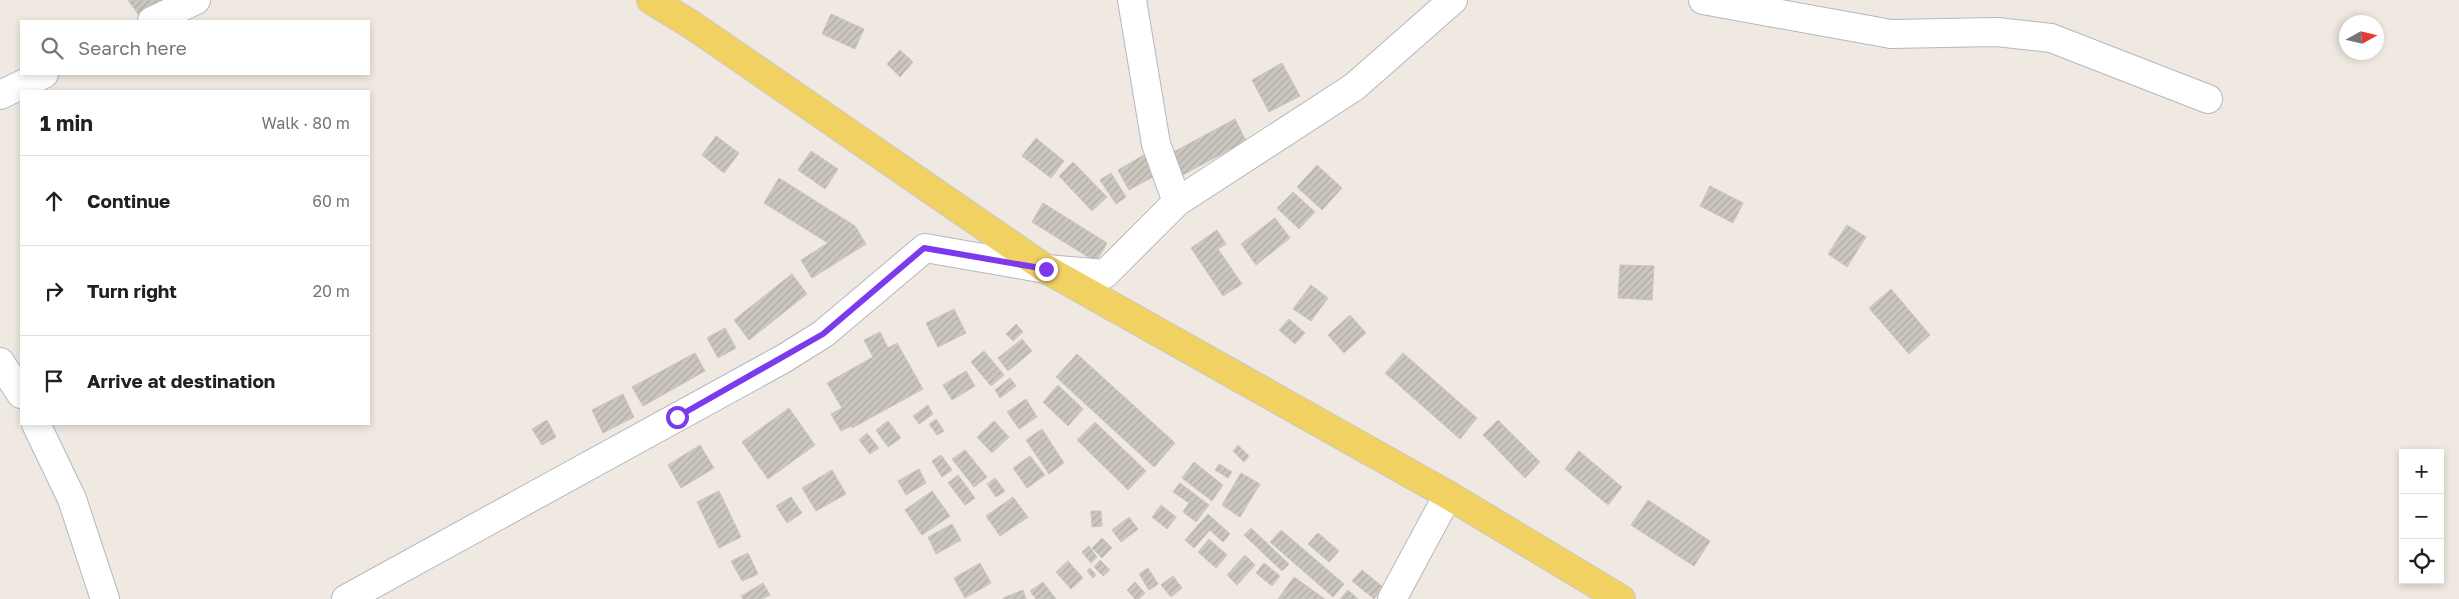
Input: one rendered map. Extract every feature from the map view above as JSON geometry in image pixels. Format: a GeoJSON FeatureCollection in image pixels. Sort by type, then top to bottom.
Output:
{"type":"FeatureCollection","features":[{"type":"Feature","properties":{"kind":"main road"},"geometry":{"type":"LineString","coordinates":[[651,0],[692,25],[1046,269],[1448,495],[1621,599]]}},
{"type":"Feature","properties":{"kind":"street"},"geometry":{"type":"LineString","coordinates":[[154,20],[196,0]]}},
{"type":"Feature","properties":{"kind":"street"},"geometry":{"type":"LineString","coordinates":[[1132,0],[1156,144],[1177,202]]}},
{"type":"Feature","properties":{"kind":"street"},"geometry":{"type":"LineString","coordinates":[[346,599],[783,359],[823,334],[924,248],[1046,269],[1105,274],[1177,202],[1354,87],[1453,0]]}},
{"type":"Feature","properties":{"kind":"street"},"geometry":{"type":"LineString","coordinates":[[1703,0],[1891,34],[1997,32],[2051,38],[2208,99]]}},
{"type":"Feature","properties":{"kind":"street"},"geometry":{"type":"LineString","coordinates":[[0,95],[42,75]]}},
{"type":"Feature","properties":{"kind":"street"},"geometry":{"type":"LineString","coordinates":[[0,362],[20,392]]}},
{"type":"Feature","properties":{"kind":"street"},"geometry":{"type":"LineString","coordinates":[[36,425],[72,499],[105,599]]}},
{"type":"Feature","properties":{"kind":"street"},"geometry":{"type":"LineString","coordinates":[[1392,599],[1448,495]]}},
{"type":"Feature","properties":{"kind":"building"},"geometry":{"type":"Polygon","coordinates":[[[128,0],[184,0],[145,20],[142,20],[128,0]]]}},
{"type":"Feature","properties":{"kind":"building"},"geometry":{"type":"Polygon","coordinates":[[[831,14],[864,29],[855,49],[822,34],[831,14]]]}},
{"type":"Feature","properties":{"kind":"building"},"geometry":{"type":"Polygon","coordinates":[[[900,50],[913,62],[900,77],[887,64],[900,50]]]}},
{"type":"Feature","properties":{"kind":"building"},"geometry":{"type":"Polygon","coordinates":[[[1282,63],[1300,96],[1269,112],[1252,80],[1282,63]]]}},
{"type":"Feature","properties":{"kind":"building"},"geometry":{"type":"Polygon","coordinates":[[[1235,119],[1246,141],[1177,178],[1166,156],[1235,119]]]}},
{"type":"Feature","properties":{"kind":"building"},"geometry":{"type":"Polygon","coordinates":[[[716,136],[739,153],[724,173],[702,155],[716,136]]]}},
{"type":"Feature","properties":{"kind":"building"},"geometry":{"type":"Polygon","coordinates":[[[1036,138],[1064,161],[1051,178],[1022,156],[1036,138]]]}},
{"type":"Feature","properties":{"kind":"building"},"geometry":{"type":"Polygon","coordinates":[[[811,151],[838,169],[825,189],[798,170],[811,151]]]}},
{"type":"Feature","properties":{"kind":"building"},"geometry":{"type":"Polygon","coordinates":[[[1149,152],[1160,173],[1129,190],[1118,170],[1149,152]]]}},
{"type":"Feature","properties":{"kind":"building"},"geometry":{"type":"Polygon","coordinates":[[[1073,162],[1107,197],[1092,211],[1059,176],[1073,162]]]}},
{"type":"Feature","properties":{"kind":"building"},"geometry":{"type":"Polygon","coordinates":[[[1317,165],[1342,188],[1322,210],[1297,187],[1317,165]]]}},
{"type":"Feature","properties":{"kind":"building"},"geometry":{"type":"Polygon","coordinates":[[[1111,173],[1126,197],[1116,204],[1100,180],[1111,173]]]}},
{"type":"Feature","properties":{"kind":"building"},"geometry":{"type":"Polygon","coordinates":[[[779,178],[855,226],[866,244],[812,278],[801,260],[828,243],[764,203],[779,178]]]}},
{"type":"Feature","properties":{"kind":"building"},"geometry":{"type":"Polygon","coordinates":[[[1710,186],[1743,203],[1733,223],[1700,206],[1710,186]]]}},
{"type":"Feature","properties":{"kind":"building"},"geometry":{"type":"Polygon","coordinates":[[[1293,192],[1315,212],[1299,229],[1277,208],[1293,192]]]}},
{"type":"Feature","properties":{"kind":"building"},"geometry":{"type":"Polygon","coordinates":[[[1043,203],[1107,243],[1096,262],[1032,222],[1043,203]]]}},
{"type":"Feature","properties":{"kind":"building"},"geometry":{"type":"Polygon","coordinates":[[[1275,218],[1290,238],[1256,265],[1241,244],[1275,218]]]}},
{"type":"Feature","properties":{"kind":"building"},"geometry":{"type":"Polygon","coordinates":[[[1847,225],[1866,237],[1847,267],[1828,254],[1847,225]]]}},
{"type":"Feature","properties":{"kind":"building"},"geometry":{"type":"Polygon","coordinates":[[[1217,230],[1226,244],[1218,249],[1242,284],[1223,296],[1191,248],[1217,230]]]}},
{"type":"Feature","properties":{"kind":"building"},"geometry":{"type":"Polygon","coordinates":[[[1620,265],[1654,266],[1652,300],[1618,298],[1620,265]]]}},
{"type":"Feature","properties":{"kind":"building"},"geometry":{"type":"Polygon","coordinates":[[[792,274],[807,294],[749,340],[734,320],[792,274]]]}},
{"type":"Feature","properties":{"kind":"building"},"geometry":{"type":"Polygon","coordinates":[[[1311,285],[1328,298],[1311,321],[1293,309],[1311,285]]]}},
{"type":"Feature","properties":{"kind":"building"},"geometry":{"type":"Polygon","coordinates":[[[1891,289],[1930,335],[1909,354],[1869,308],[1891,289]]]}},
{"type":"Feature","properties":{"kind":"building"},"geometry":{"type":"Polygon","coordinates":[[[954,309],[966,333],[938,347],[926,323],[954,309]]]}},
{"type":"Feature","properties":{"kind":"building"},"geometry":{"type":"Polygon","coordinates":[[[1350,315],[1366,333],[1344,353],[1328,335],[1350,315]]]}},
{"type":"Feature","properties":{"kind":"building"},"geometry":{"type":"Polygon","coordinates":[[[1289,319],[1305,333],[1295,344],[1279,330],[1289,319]]]}},
{"type":"Feature","properties":{"kind":"building"},"geometry":{"type":"Polygon","coordinates":[[[1016,324],[1023,332],[1013,341],[1006,334],[1016,324]]]}},
{"type":"Feature","properties":{"kind":"building"},"geometry":{"type":"Polygon","coordinates":[[[725,328],[736,348],[718,358],[707,338],[725,328]]]}},
{"type":"Feature","properties":{"kind":"building"},"geometry":{"type":"Polygon","coordinates":[[[880,332],[888,348],[897,343],[923,389],[852,428],[851,426],[841,431],[831,414],[842,408],[827,383],[873,357],[864,340],[880,332]]]}},
{"type":"Feature","properties":{"kind":"building"},"geometry":{"type":"Polygon","coordinates":[[[1022,339],[1032,351],[1008,371],[998,358],[1022,339]]]}},
{"type":"Feature","properties":{"kind":"building"},"geometry":{"type":"Polygon","coordinates":[[[984,351],[1004,375],[991,386],[971,362],[984,351]]]}},
{"type":"Feature","properties":{"kind":"building"},"geometry":{"type":"Polygon","coordinates":[[[695,353],[705,371],[643,406],[632,387],[695,353]]]}},
{"type":"Feature","properties":{"kind":"building"},"geometry":{"type":"Polygon","coordinates":[[[1403,353],[1477,418],[1460,439],[1385,373],[1403,353]]]}},
{"type":"Feature","properties":{"kind":"building"},"geometry":{"type":"Polygon","coordinates":[[[1077,354],[1175,443],[1154,467],[1056,377],[1077,354]]]}},
{"type":"Feature","properties":{"kind":"building"},"geometry":{"type":"Polygon","coordinates":[[[966,371],[975,386],[952,400],[943,385],[966,371]]]}},
{"type":"Feature","properties":{"kind":"building"},"geometry":{"type":"Polygon","coordinates":[[[1010,378],[1016,386],[1000,398],[995,390],[1010,378]]]}},
{"type":"Feature","properties":{"kind":"building"},"geometry":{"type":"Polygon","coordinates":[[[1058,385],[1083,409],[1068,426],[1043,402],[1058,385]]]}},
{"type":"Feature","properties":{"kind":"building"},"geometry":{"type":"Polygon","coordinates":[[[623,394],[634,417],[603,433],[592,410],[623,394]]]}},
{"type":"Feature","properties":{"kind":"building"},"geometry":{"type":"Polygon","coordinates":[[[1026,399],[1037,417],[1019,429],[1007,412],[1026,399]]]}},
{"type":"Feature","properties":{"kind":"building"},"geometry":{"type":"Polygon","coordinates":[[[928,405],[933,414],[919,424],[913,416],[928,405]]]}},
{"type":"Feature","properties":{"kind":"building"},"geometry":{"type":"Polygon","coordinates":[[[789,408],[815,445],[768,479],[742,442],[789,408]]]}},
{"type":"Feature","properties":{"kind":"building"},"geometry":{"type":"Polygon","coordinates":[[[936,419],[944,431],[937,435],[929,424],[936,419]]]}},
{"type":"Feature","properties":{"kind":"building"},"geometry":{"type":"Polygon","coordinates":[[[547,420],[556,437],[542,445],[532,429],[547,420]]]}},
{"type":"Feature","properties":{"kind":"building"},"geometry":{"type":"Polygon","coordinates":[[[1498,420],[1540,462],[1525,478],[1483,435],[1498,420]]]}},
{"type":"Feature","properties":{"kind":"building"},"geometry":{"type":"Polygon","coordinates":[[[888,421],[901,438],[888,447],[876,430],[888,421]]]}},
{"type":"Feature","properties":{"kind":"building"},"geometry":{"type":"Polygon","coordinates":[[[994,421],[1009,437],[992,453],[977,437],[994,421]]]}},
{"type":"Feature","properties":{"kind":"building"},"geometry":{"type":"Polygon","coordinates":[[[1095,422],[1146,471],[1128,490],[1077,440],[1095,422]]]}},
{"type":"Feature","properties":{"kind":"building"},"geometry":{"type":"Polygon","coordinates":[[[1042,429],[1064,463],[1049,474],[1026,440],[1042,429]]]}},
{"type":"Feature","properties":{"kind":"building"},"geometry":{"type":"Polygon","coordinates":[[[867,433],[879,448],[870,454],[859,440],[867,433]]]}},
{"type":"Feature","properties":{"kind":"building"},"geometry":{"type":"Polygon","coordinates":[[[700,445],[714,468],[681,488],[668,465],[700,445]]]}},
{"type":"Feature","properties":{"kind":"building"},"geometry":{"type":"Polygon","coordinates":[[[1238,445],[1249,456],[1244,462],[1233,451],[1238,445]]]}},
{"type":"Feature","properties":{"kind":"building"},"geometry":{"type":"Polygon","coordinates":[[[965,450],[987,477],[974,487],[952,459],[965,450]]]}},
{"type":"Feature","properties":{"kind":"building"},"geometry":{"type":"Polygon","coordinates":[[[1579,451],[1622,487],[1608,505],[1565,469],[1579,451]]]}},
{"type":"Feature","properties":{"kind":"building"},"geometry":{"type":"Polygon","coordinates":[[[941,455],[952,470],[942,477],[932,461],[941,455]]]}},
{"type":"Feature","properties":{"kind":"building"},"geometry":{"type":"Polygon","coordinates":[[[1030,456],[1045,475],[1027,488],[1013,468],[1030,456]]]}},
{"type":"Feature","properties":{"kind":"building"},"geometry":{"type":"Polygon","coordinates":[[[1194,462],[1223,485],[1212,501],[1182,478],[1194,462]]]}},
{"type":"Feature","properties":{"kind":"building"},"geometry":{"type":"Polygon","coordinates":[[[1219,464],[1232,472],[1228,478],[1215,470],[1219,464]]]}},
{"type":"Feature","properties":{"kind":"building"},"geometry":{"type":"Polygon","coordinates":[[[919,469],[926,483],[906,495],[898,481],[919,469]]]}},
{"type":"Feature","properties":{"kind":"building"},"geometry":{"type":"Polygon","coordinates":[[[832,470],[846,494],[816,511],[802,488],[832,470]]]}},
{"type":"Feature","properties":{"kind":"building"},"geometry":{"type":"Polygon","coordinates":[[[1241,473],[1260,484],[1240,517],[1222,505],[1241,473]]]}},
{"type":"Feature","properties":{"kind":"building"},"geometry":{"type":"Polygon","coordinates":[[[958,475],[975,498],[965,505],[948,483],[958,475]]]}},
{"type":"Feature","properties":{"kind":"building"},"geometry":{"type":"Polygon","coordinates":[[[995,478],[1005,491],[996,497],[987,484],[995,478]]]}},
{"type":"Feature","properties":{"kind":"building"},"geometry":{"type":"Polygon","coordinates":[[[1180,483],[1209,505],[1196,522],[1183,512],[1189,503],[1173,492],[1180,483]]]}},
{"type":"Feature","properties":{"kind":"building"},"geometry":{"type":"Polygon","coordinates":[[[719,491],[741,537],[719,548],[697,502],[719,491]]]}},
{"type":"Feature","properties":{"kind":"building"},"geometry":{"type":"Polygon","coordinates":[[[932,491],[950,516],[922,535],[905,510],[932,491]]]}},
{"type":"Feature","properties":{"kind":"building"},"geometry":{"type":"Polygon","coordinates":[[[791,497],[802,513],[787,523],[776,506],[791,497]]]}},
{"type":"Feature","properties":{"kind":"building"},"geometry":{"type":"Polygon","coordinates":[[[1013,497],[1028,517],[1000,536],[986,516],[1013,497]]]}},
{"type":"Feature","properties":{"kind":"building"},"geometry":{"type":"Polygon","coordinates":[[[1648,500],[1710,541],[1694,566],[1631,525],[1648,500]]]}},
{"type":"Feature","properties":{"kind":"building"},"geometry":{"type":"Polygon","coordinates":[[[1161,505],[1176,517],[1167,529],[1152,517],[1161,505]]]}},
{"type":"Feature","properties":{"kind":"building"},"geometry":{"type":"Polygon","coordinates":[[[1091,511],[1101,511],[1102,526],[1092,527],[1091,511]]]}},
{"type":"Feature","properties":{"kind":"building"},"geometry":{"type":"Polygon","coordinates":[[[1208,514],[1230,534],[1223,542],[1210,530],[1194,548],[1185,540],[1208,514]]]}},
{"type":"Feature","properties":{"kind":"building"},"geometry":{"type":"Polygon","coordinates":[[[1129,517],[1138,529],[1121,542],[1112,530],[1129,517]]]}},
{"type":"Feature","properties":{"kind":"building"},"geometry":{"type":"Polygon","coordinates":[[[952,524],[961,540],[936,554],[928,537],[952,524]]]}},
{"type":"Feature","properties":{"kind":"building"},"geometry":{"type":"Polygon","coordinates":[[[1251,528],[1289,564],[1282,571],[1244,535],[1251,528]]]}},
{"type":"Feature","properties":{"kind":"building"},"geometry":{"type":"Polygon","coordinates":[[[1281,530],[1344,584],[1333,597],[1270,542],[1281,530]]]}},
{"type":"Feature","properties":{"kind":"building"},"geometry":{"type":"Polygon","coordinates":[[[1318,533],[1339,551],[1329,562],[1308,544],[1318,533]]]}},
{"type":"Feature","properties":{"kind":"building"},"geometry":{"type":"Polygon","coordinates":[[[1102,538],[1112,548],[1102,558],[1092,548],[1102,538]]]}},
{"type":"Feature","properties":{"kind":"building"},"geometry":{"type":"Polygon","coordinates":[[[1209,539],[1227,555],[1216,568],[1198,552],[1209,539]]]}},
{"type":"Feature","properties":{"kind":"building"},"geometry":{"type":"Polygon","coordinates":[[[1089,546],[1097,557],[1091,563],[1082,552],[1089,546]]]}},
{"type":"Feature","properties":{"kind":"building"},"geometry":{"type":"Polygon","coordinates":[[[748,553],[758,574],[742,581],[731,561],[748,553]]]}},
{"type":"Feature","properties":{"kind":"building"},"geometry":{"type":"Polygon","coordinates":[[[1245,555],[1255,565],[1237,585],[1227,575],[1245,555]]]}},
{"type":"Feature","properties":{"kind":"building"},"geometry":{"type":"Polygon","coordinates":[[[1100,560],[1110,570],[1103,576],[1094,567],[1100,560]]]}},
{"type":"Feature","properties":{"kind":"building"},"geometry":{"type":"Polygon","coordinates":[[[1068,561],[1083,578],[1071,589],[1056,572],[1068,561]]]}},
{"type":"Feature","properties":{"kind":"building"},"geometry":{"type":"Polygon","coordinates":[[[980,563],[991,583],[965,598],[954,578],[980,563]]]}},
{"type":"Feature","properties":{"kind":"building"},"geometry":{"type":"Polygon","coordinates":[[[1264,563],[1280,576],[1272,586],[1256,573],[1264,563]]]}},
{"type":"Feature","properties":{"kind":"building"},"geometry":{"type":"Polygon","coordinates":[[[1090,568],[1096,575],[1093,578],[1087,571],[1090,568]]]}},
{"type":"Feature","properties":{"kind":"building"},"geometry":{"type":"Polygon","coordinates":[[[1148,568],[1158,584],[1149,590],[1139,574],[1148,568]]]}},
{"type":"Feature","properties":{"kind":"building"},"geometry":{"type":"Polygon","coordinates":[[[1362,570],[1383,587],[1374,599],[1352,581],[1362,570]]]}},
{"type":"Feature","properties":{"kind":"building"},"geometry":{"type":"Polygon","coordinates":[[[1173,576],[1182,588],[1171,597],[1161,585],[1173,576]]]}},
{"type":"Feature","properties":{"kind":"building"},"geometry":{"type":"Polygon","coordinates":[[[1294,577],[1325,599],[1278,599],[1294,577]]]}},
{"type":"Feature","properties":{"kind":"building"},"geometry":{"type":"Polygon","coordinates":[[[1043,582],[1056,599],[1036,599],[1030,591],[1043,582]]]}},
{"type":"Feature","properties":{"kind":"building"},"geometry":{"type":"Polygon","coordinates":[[[1135,582],[1145,593],[1139,599],[1135,599],[1127,590],[1135,582]]]}},
{"type":"Feature","properties":{"kind":"building"},"geometry":{"type":"Polygon","coordinates":[[[763,583],[770,595],[762,599],[743,599],[741,596],[763,583]]]}},
{"type":"Feature","properties":{"kind":"building"},"geometry":{"type":"Polygon","coordinates":[[[1023,590],[1026,599],[1003,598],[1023,590]]]}},
{"type":"Feature","properties":{"kind":"building"},"geometry":{"type":"Polygon","coordinates":[[[1348,590],[1358,599],[1340,599],[1348,590]]]}},
{"type":"Feature","properties":{"kind":"route"},"geometry":{"type":"LineString","coordinates":[[677,417],[783,359],[823,334],[924,248],[1046,269]]}}]}
